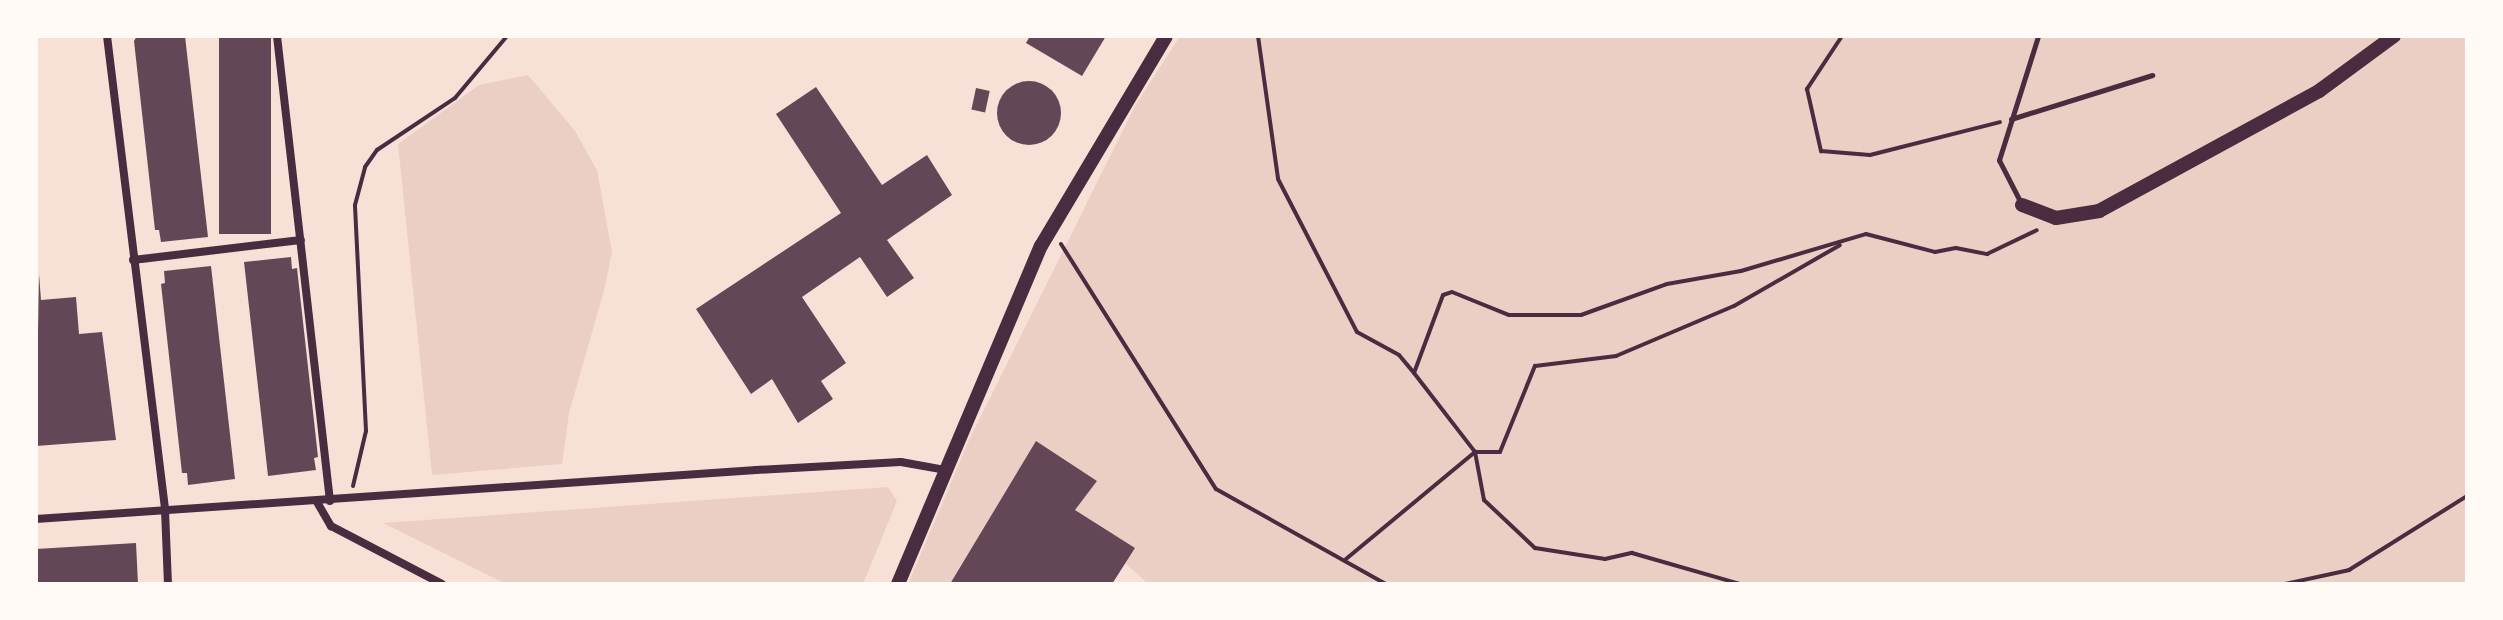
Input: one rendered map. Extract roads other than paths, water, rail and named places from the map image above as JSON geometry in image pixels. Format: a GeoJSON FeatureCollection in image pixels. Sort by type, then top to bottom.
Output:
{"type":"FeatureCollection","features":[{"type":"Feature","properties":{"kind":"street"},"geometry":{"type":"LineString","coordinates":[[107,36],[165,510],[168,584]]}},
{"type":"Feature","properties":{"kind":"street"},"geometry":{"type":"LineString","coordinates":[[277,36],[330,501]]}},
{"type":"Feature","properties":{"kind":"street"},"geometry":{"type":"LineString","coordinates":[[898,584],[977,388],[1051,230],[1166,36]]}},
{"type":"Feature","properties":{"kind":"street"},"geometry":{"type":"LineString","coordinates":[[2022,205],[2056,218],[2099,211],[2235,139],[2352,71],[2394,36]]}},
{"type":"Feature","properties":{"kind":"street"},"geometry":{"type":"LineString","coordinates":[[133,260],[301,240]]}},
{"type":"Feature","properties":{"kind":"street"},"geometry":{"type":"LineString","coordinates":[[36,519],[901,462],[946,470]]}},
{"type":"Feature","properties":{"kind":"street"},"geometry":{"type":"LineString","coordinates":[[317,502],[331,526],[442,584]]}},
{"type":"Feature","properties":{"kind":"lane"},"geometry":{"type":"LineString","coordinates":[[2022,205],[1999,160],[2038,36]]}},
{"type":"Feature","properties":{"kind":"lane"},"geometry":{"type":"LineString","coordinates":[[2011,119],[2152,75]]}}]}
